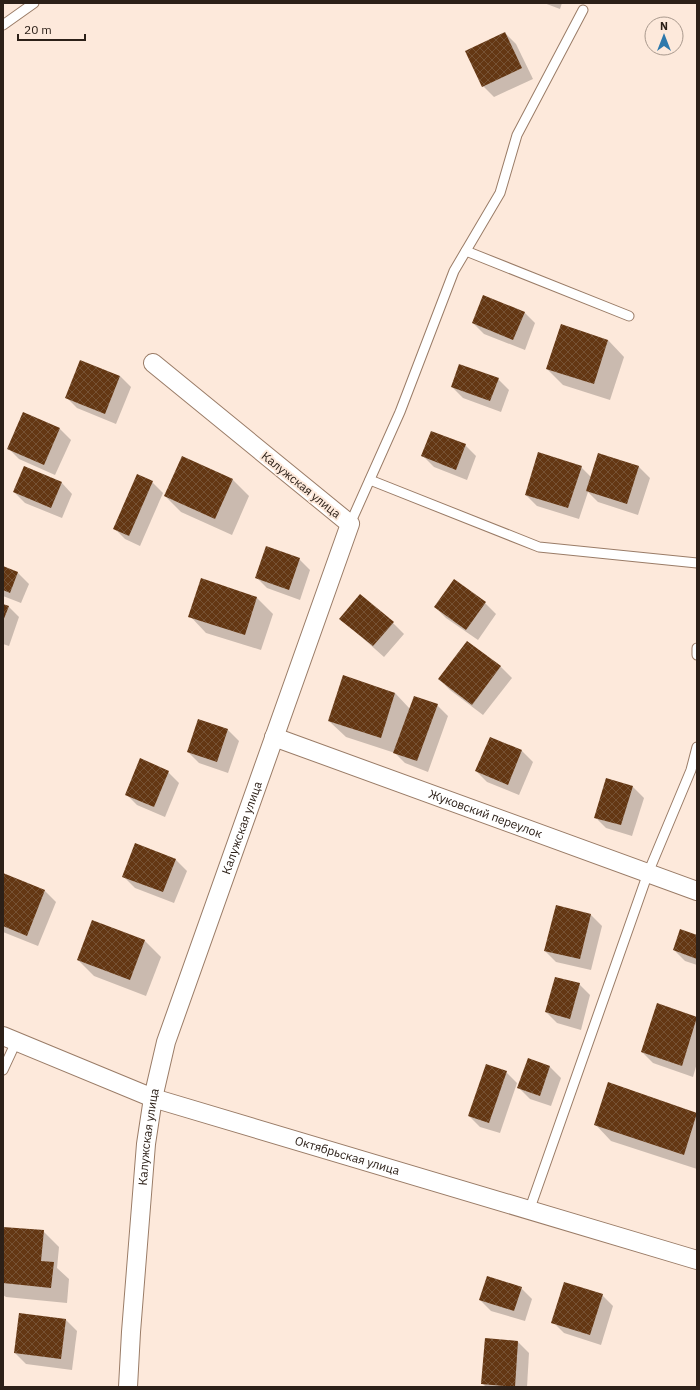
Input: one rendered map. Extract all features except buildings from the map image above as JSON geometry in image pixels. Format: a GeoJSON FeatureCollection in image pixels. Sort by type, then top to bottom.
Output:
{"type":"FeatureCollection","features":[{"type":"Feature","properties":{"kind":"street","name":"Калужская улица"},"geometry":{"type":"LineString","coordinates":[[128,1387],[146,1144],[153,1098],[166,1042],[350,524],[153,363]]}},
{"type":"Feature","properties":{"kind":"street","name":"Жуковский переулок"},"geometry":{"type":"LineString","coordinates":[[274,736],[697,891]]}},
{"type":"Feature","properties":{"kind":"street","name":"Октябрьская улица"},"geometry":{"type":"LineString","coordinates":[[10,1039],[153,1098],[697,1260]]}},
{"type":"Feature","properties":{"kind":"lane"},"geometry":{"type":"LineString","coordinates":[[3,25],[34,3]]}},
{"type":"Feature","properties":{"kind":"lane"},"geometry":{"type":"LineString","coordinates":[[350,524],[400,412],[454,271],[500,193],[517,135],[583,10]]}},
{"type":"Feature","properties":{"kind":"lane"},"geometry":{"type":"LineString","coordinates":[[466,251],[629,316]]}},
{"type":"Feature","properties":{"kind":"lane"},"geometry":{"type":"LineString","coordinates":[[370,480],[539,547],[697,563]]}},
{"type":"Feature","properties":{"kind":"lane"},"geometry":{"type":"LineString","coordinates":[[697,648],[697,655]]}},
{"type":"Feature","properties":{"kind":"lane"},"geometry":{"type":"LineString","coordinates":[[529,1210],[648,873],[692,770],[697,747]]}},
{"type":"Feature","properties":{"kind":"lane"},"geometry":{"type":"LineString","coordinates":[[3,1070],[10,1039]]}}]}
